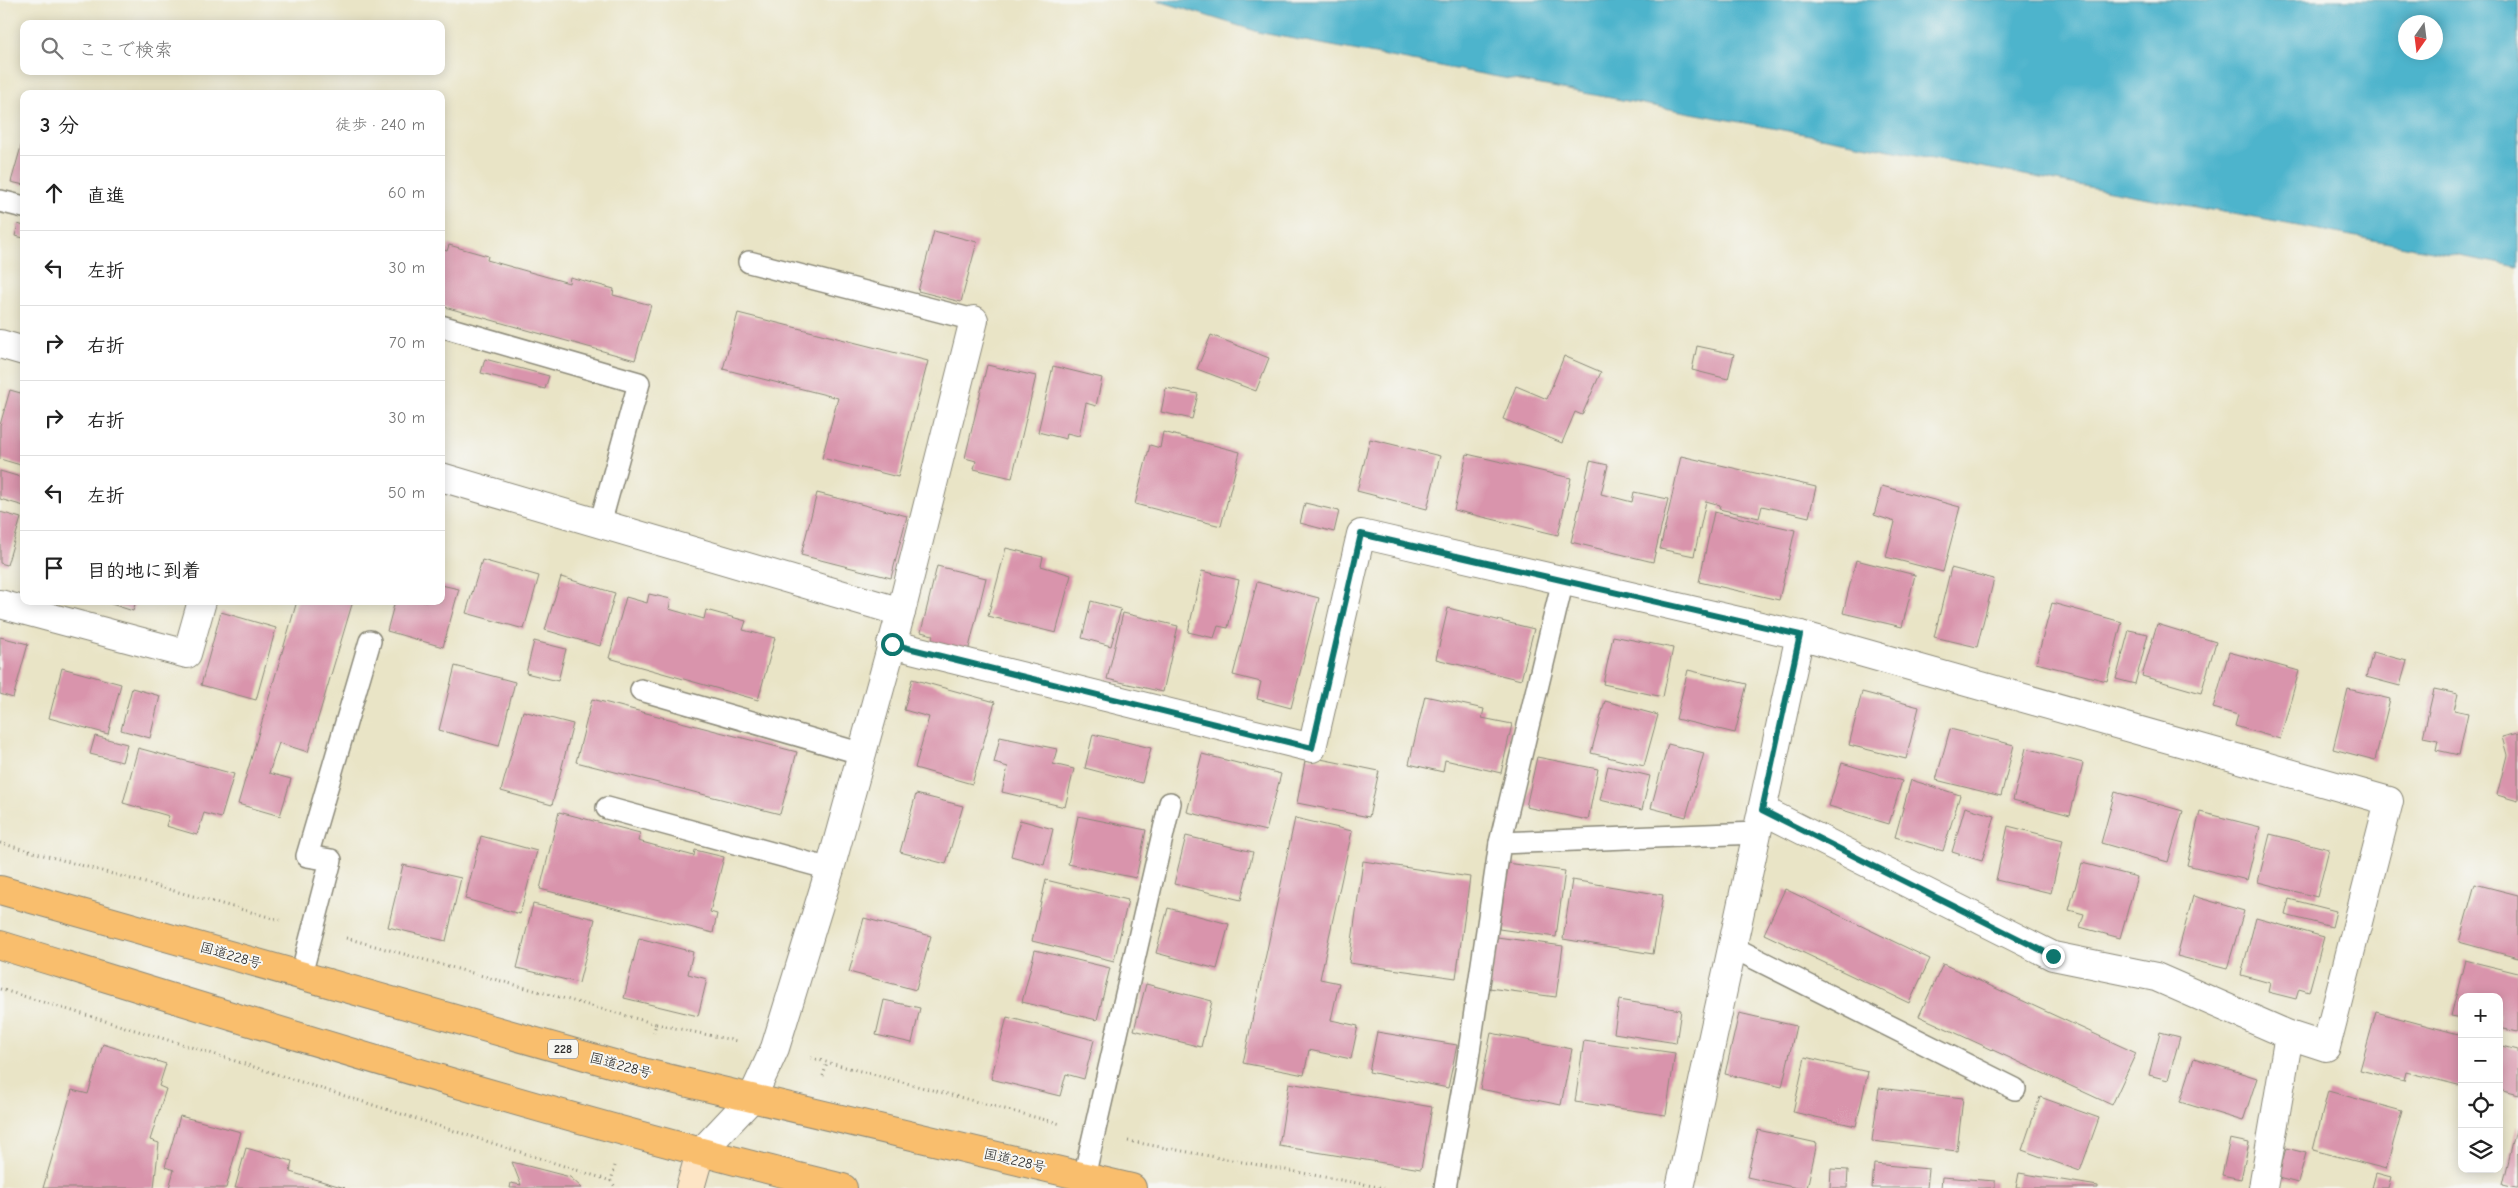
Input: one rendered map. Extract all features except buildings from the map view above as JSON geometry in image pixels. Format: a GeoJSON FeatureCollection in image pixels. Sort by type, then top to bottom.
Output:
{"type":"FeatureCollection","features":[{"type":"Feature","properties":{"kind":"highway","name":"国道228号"},"geometry":{"type":"LineString","coordinates":[[0,890],[642,1072],[1132,1188]]}},
{"type":"Feature","properties":{"kind":"highway"},"geometry":{"type":"LineString","coordinates":[[0,945],[272,1028],[700,1154],[843,1188]]}},
{"type":"Feature","properties":{"kind":"main road"},"geometry":{"type":"LineString","coordinates":[[690,1188],[700,1154]]}},
{"type":"Feature","properties":{"kind":"street"},"geometry":{"type":"LineString","coordinates":[[700,1154],[752,1098],[775,1048],[863,754],[901,612],[974,320]]}},
{"type":"Feature","properties":{"kind":"street"},"geometry":{"type":"LineString","coordinates":[[0,344],[20,350]]}},
{"type":"Feature","properties":{"kind":"street"},"geometry":{"type":"LineString","coordinates":[[445,478],[901,612]]}},
{"type":"Feature","properties":{"kind":"street"},"geometry":{"type":"LineString","coordinates":[[892,644],[1312,748],[1361,534],[1800,635],[2389,801],[2326,1046],[2289,1035],[2156,977],[2053,956],[1759,822]]}},
{"type":"Feature","properties":{"kind":"street"},"geometry":{"type":"LineString","coordinates":[[0,604],[186,654],[201,605]]}},
{"type":"Feature","properties":{"kind":"street"},"geometry":{"type":"LineString","coordinates":[[1680,1188],[1800,635]]}},
{"type":"Feature","properties":{"kind":"street"},"geometry":{"type":"LineString","coordinates":[[2263,1188],[2289,1035]]}},
{"type":"Feature","properties":{"kind":"lane"},"geometry":{"type":"LineString","coordinates":[[0,201],[20,206]]}},
{"type":"Feature","properties":{"kind":"lane"},"geometry":{"type":"LineString","coordinates":[[749,262],[974,320]]}},
{"type":"Feature","properties":{"kind":"lane"},"geometry":{"type":"LineString","coordinates":[[445,327],[638,383],[600,524]]}},
{"type":"Feature","properties":{"kind":"lane"},"geometry":{"type":"LineString","coordinates":[[1446,1188],[1467,1065],[1500,843],[1563,580]]}},
{"type":"Feature","properties":{"kind":"lane"},"geometry":{"type":"LineString","coordinates":[[301,975],[331,860],[307,856],[370,641]]}},
{"type":"Feature","properties":{"kind":"lane"},"geometry":{"type":"LineString","coordinates":[[641,690],[863,754]]}},
{"type":"Feature","properties":{"kind":"lane"},"geometry":{"type":"LineString","coordinates":[[1084,1176],[1170,803]]}},
{"type":"Feature","properties":{"kind":"lane"},"geometry":{"type":"LineString","coordinates":[[607,808],[830,869]]}},
{"type":"Feature","properties":{"kind":"lane"},"geometry":{"type":"LineString","coordinates":[[1500,843],[1759,822]]}},
{"type":"Feature","properties":{"kind":"lane"},"geometry":{"type":"LineString","coordinates":[[1732,947],[2015,1089]]}},
{"type":"Feature","properties":{"kind":"path"},"geometry":{"type":"LineString","coordinates":[[0,989],[204,1051],[610,1181]]}},
{"type":"Feature","properties":{"kind":"path"},"geometry":{"type":"LineString","coordinates":[[656,1024],[775,1048],[1127,1141],[1384,1188]]}},
{"type":"Feature","properties":{"kind":"water"},"geometry":{"type":"Polygon","coordinates":[[[1156,0],[2518,0],[2518,267],[1262,33],[1156,0]]]}},
{"type":"Feature","properties":{"kind":"route"},"geometry":{"type":"LineString","coordinates":[[892,644],[1312,748],[1361,534],[1800,635],[1762,810],[2053,956]]}}]}
